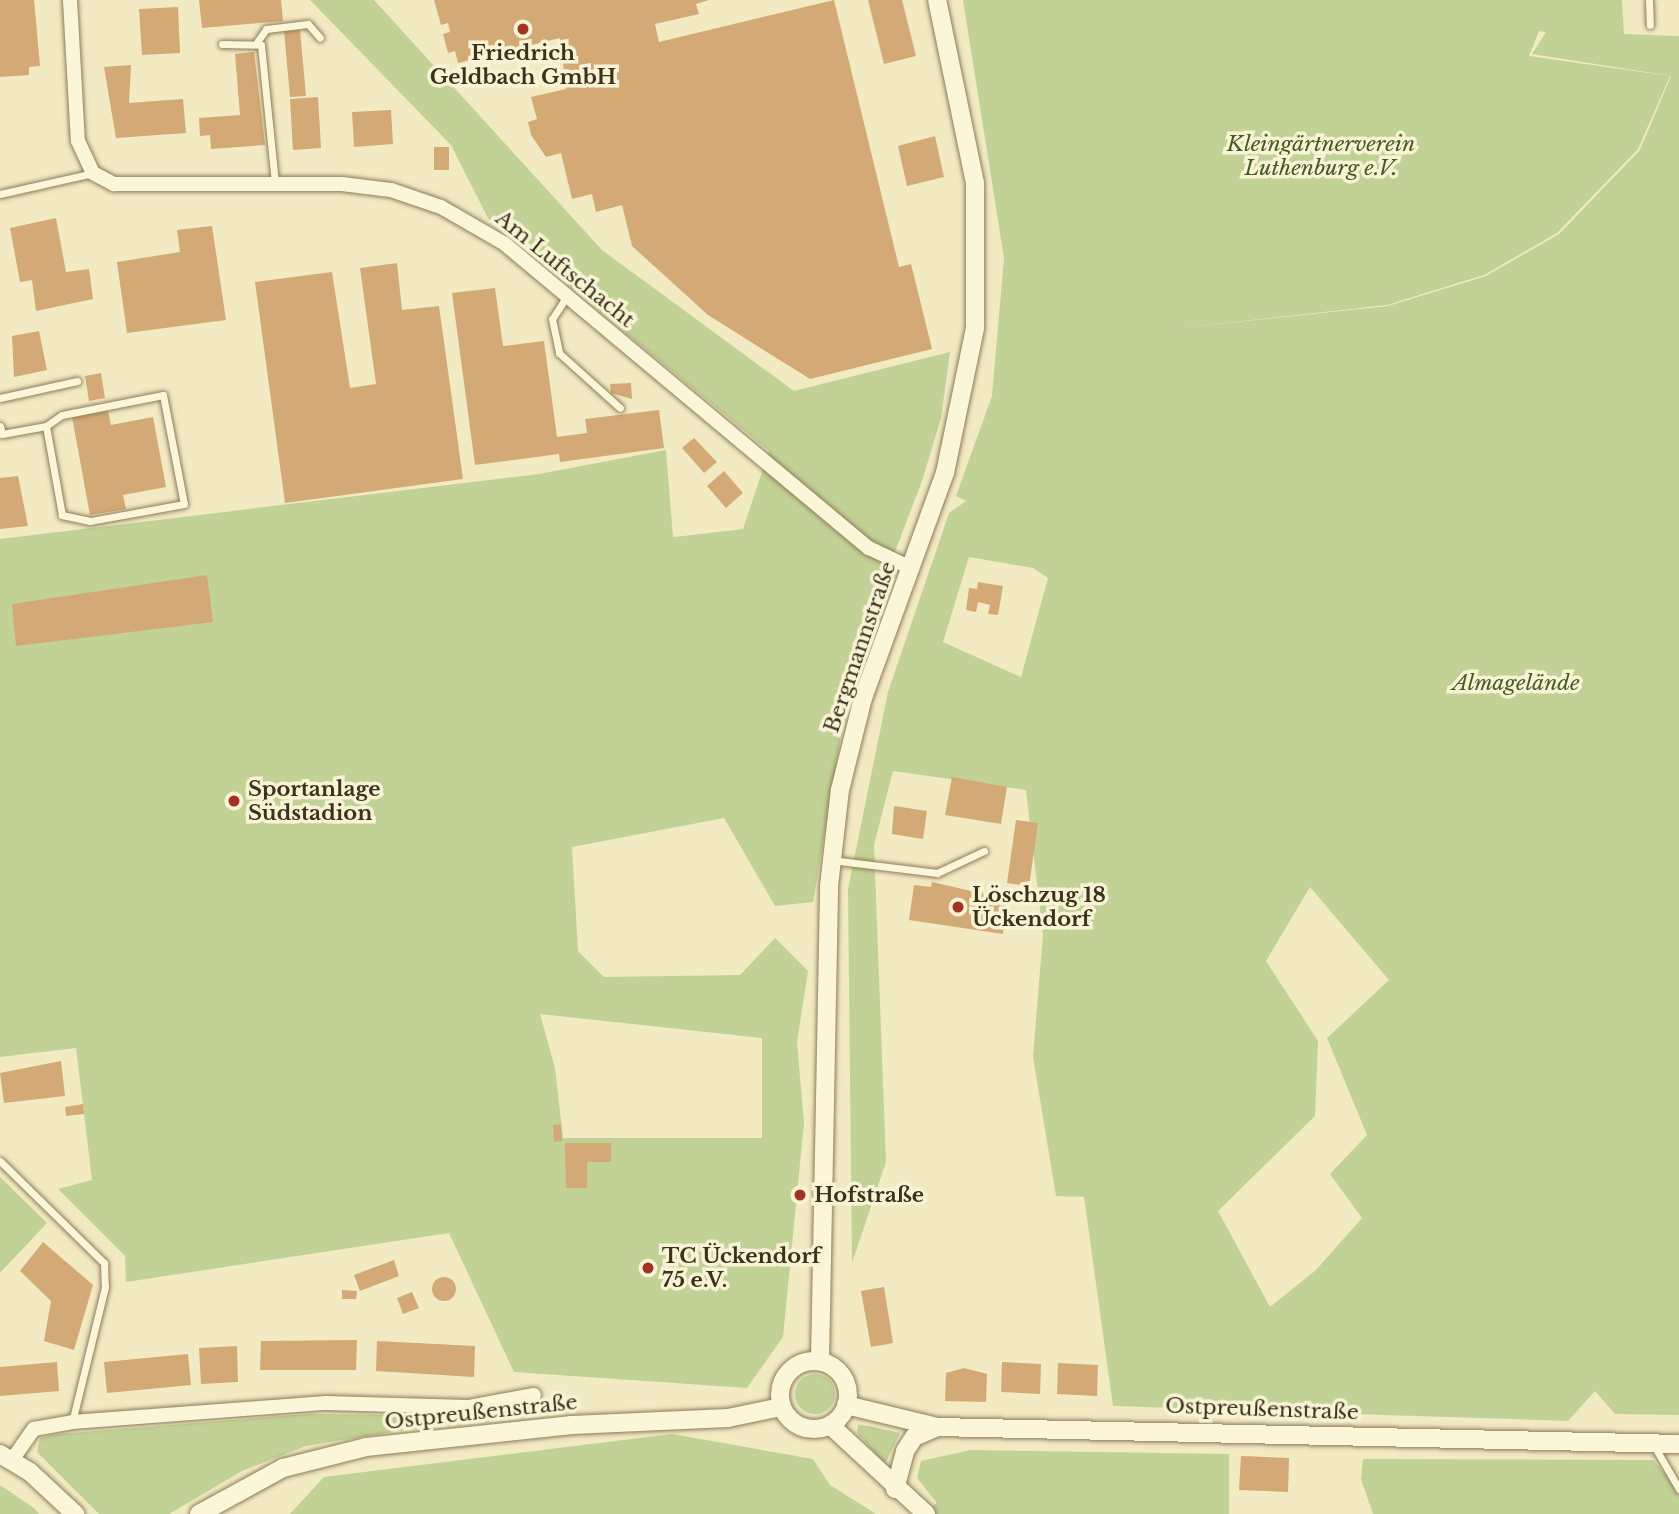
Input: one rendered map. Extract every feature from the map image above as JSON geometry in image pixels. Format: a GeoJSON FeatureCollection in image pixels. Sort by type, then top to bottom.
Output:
{"type":"FeatureCollection","features":[{"type":"Feature","properties":{"kind":"street"},"geometry":{"type":"LineString","coordinates":[[69,0],[78,141],[93,173]]}},
{"type":"Feature","properties":{"kind":"street","name":"Bergmannstraße"},"geometry":{"type":"LineString","coordinates":[[820,1361],[831,860],[863,698],[911,568],[964,403],[979,278],[967,129],[937,0]]}},
{"type":"Feature","properties":{"kind":"street","name":"Am Luftschacht"},"geometry":{"type":"LineString","coordinates":[[93,173],[114,184],[342,184],[417,197],[478,226],[568,296],[869,548],[911,568]]}},
{"type":"Feature","properties":{"kind":"street"},"geometry":{"type":"LineString","coordinates":[[830,1425],[846,1405],[840,1373],[820,1361],[791,1369],[780,1386],[781,1407],[796,1424],[830,1425],[895,1489],[926,1514]]}},
{"type":"Feature","properties":{"kind":"street","name":"Ostpreußenstraße"},"geometry":{"type":"LineString","coordinates":[[75,1514],[6,1457],[34,1429],[72,1422],[301,1404],[469,1407],[534,1395]]}},
{"type":"Feature","properties":{"kind":"street","name":"Ostpreußenstraße"},"geometry":{"type":"LineString","coordinates":[[846,1405],[937,1427],[1679,1444]]}},
{"type":"Feature","properties":{"kind":"street","name":"Ostpreußenstraße"},"geometry":{"type":"LineString","coordinates":[[199,1514],[282,1468],[366,1447],[572,1425],[728,1418],[781,1407]]}},
{"type":"Feature","properties":{"kind":"street"},"geometry":{"type":"LineString","coordinates":[[895,1489],[909,1444],[937,1427]]}},
{"type":"Feature","properties":{"kind":"lane"},"geometry":{"type":"LineString","coordinates":[[1649,0],[1650,25]]}},
{"type":"Feature","properties":{"kind":"lane"},"geometry":{"type":"LineString","coordinates":[[275,183],[257,42],[266,29],[308,24],[320,38]]}},
{"type":"Feature","properties":{"kind":"lane"},"geometry":{"type":"LineString","coordinates":[[222,44],[257,42]]}},
{"type":"Feature","properties":{"kind":"lane"},"geometry":{"type":"LineString","coordinates":[[0,194],[93,173]]}},
{"type":"Feature","properties":{"kind":"lane"},"geometry":{"type":"LineString","coordinates":[[568,296],[552,319],[559,353],[620,408]]}},
{"type":"Feature","properties":{"kind":"lane"},"geometry":{"type":"LineString","coordinates":[[0,398],[77,381]]}},
{"type":"Feature","properties":{"kind":"lane"},"geometry":{"type":"LineString","coordinates":[[0,426],[2,434],[46,426],[62,415],[163,395],[184,504],[90,521],[62,515],[46,426]]}},
{"type":"Feature","properties":{"kind":"lane"},"geometry":{"type":"LineString","coordinates":[[831,860],[937,873],[984,851]]}},
{"type":"Feature","properties":{"kind":"lane"},"geometry":{"type":"LineString","coordinates":[[0,1161],[104,1263],[105,1287],[72,1422]]}},
{"type":"Feature","properties":{"kind":"lane"},"geometry":{"type":"LineString","coordinates":[[1653,1443],[1679,1489]]}},
{"type":"Feature","properties":{"kind":"green space"},"geometry":{"type":"Polygon","coordinates":[[[310,0],[374,0],[602,250],[794,391],[950,352],[941,418],[922,481],[854,659],[813,902],[775,906],[724,818],[572,847],[578,951],[604,977],[740,975],[775,938],[808,971],[797,1042],[804,1123],[783,1337],[747,1388],[514,1372],[449,1233],[126,1282],[125,1256],[58,1189],[92,1180],[76,1048],[0,1057],[0,539],[539,474],[666,450],[673,537],[743,529],[769,451],[489,220],[451,145],[310,0]],[[540,1014],[555,1068],[563,1138],[762,1138],[762,1038],[540,1014]]]}},
{"type":"Feature","properties":{"kind":"green space"},"geometry":{"type":"Polygon","coordinates":[[[963,0],[1622,0],[1624,34],[1679,36],[1679,1415],[1615,1414],[1595,1391],[1568,1421],[1113,1406],[1084,1197],[1056,1196],[1033,1057],[1043,934],[1026,790],[893,771],[874,845],[886,1162],[852,1263],[848,889],[888,692],[949,513],[966,501],[956,496],[992,396],[1004,258],[963,0]],[[1539,31],[1529,56],[1670,76],[1638,149],[1557,233],[1484,275],[1387,305],[1160,330],[1388,306],[1486,276],[1559,234],[1640,150],[1671,76],[1532,54],[1546,32],[1539,31]],[[969,557],[943,642],[1021,677],[1048,578],[1033,568],[969,557]],[[1310,887],[1266,961],[1318,1041],[1315,1116],[1218,1211],[1270,1307],[1316,1270],[1362,1218],[1330,1174],[1367,1135],[1327,1038],[1389,980],[1310,887]]]}},
{"type":"Feature","properties":{"kind":"green space"},"geometry":{"type":"Polygon","coordinates":[[[0,1177],[47,1223],[0,1273],[0,1177]]]}},
{"type":"Feature","properties":{"kind":"green space"},"geometry":{"type":"Polygon","coordinates":[[[815,1374],[823,1375],[829,1380],[834,1386],[834,1402],[829,1408],[823,1413],[815,1414],[807,1413],[801,1408],[796,1402],[795,1394],[796,1386],[801,1380],[807,1375],[815,1374]]]}},
{"type":"Feature","properties":{"kind":"green space"},"geometry":{"type":"Polygon","coordinates":[[[308,1414],[490,1416],[306,1446],[242,1471],[169,1514],[99,1514],[37,1452],[40,1438],[58,1434],[308,1414]]]}},
{"type":"Feature","properties":{"kind":"green space"},"geometry":{"type":"Polygon","coordinates":[[[858,1425],[900,1433],[885,1464],[857,1433],[858,1425]]]}},
{"type":"Feature","properties":{"kind":"green space"},"geometry":{"type":"Polygon","coordinates":[[[672,1434],[813,1459],[830,1485],[876,1514],[290,1514],[324,1477],[672,1434]]]}},
{"type":"Feature","properties":{"kind":"green space"},"geometry":{"type":"Polygon","coordinates":[[[971,1450],[1229,1454],[1229,1514],[921,1514],[937,1503],[917,1478],[921,1461],[971,1450]]]}},
{"type":"Feature","properties":{"kind":"green space"},"geometry":{"type":"Polygon","coordinates":[[[1363,1459],[1653,1460],[1679,1491],[1679,1514],[1373,1514],[1361,1479],[1363,1459]]]}},
{"type":"Feature","properties":{"kind":"green space"},"geometry":{"type":"Polygon","coordinates":[[[0,1485],[34,1508],[39,1514],[0,1514],[0,1485]]]}},
{"type":"Feature","properties":{"kind":"building"},"geometry":{"type":"Polygon","coordinates":[[[0,0],[34,0],[40,66],[29,67],[29,75],[0,77],[0,0]]]}},
{"type":"Feature","properties":{"kind":"building"},"geometry":{"type":"Polygon","coordinates":[[[199,0],[281,0],[283,21],[202,28],[199,0]]]}},
{"type":"Feature","properties":{"kind":"building"},"geometry":{"type":"Polygon","coordinates":[[[434,0],[709,0],[696,4],[699,14],[655,24],[659,42],[834,0],[899,267],[911,264],[932,349],[810,379],[708,315],[632,246],[622,205],[596,212],[592,194],[572,199],[561,153],[546,157],[531,135],[528,122],[537,119],[531,97],[566,89],[560,38],[458,63],[455,51],[448,53],[443,34],[450,32],[448,23],[441,25],[434,0]]]}},
{"type":"Feature","properties":{"kind":"building"},"geometry":{"type":"Polygon","coordinates":[[[868,0],[902,0],[916,56],[884,64],[868,0]]]}},
{"type":"Feature","properties":{"kind":"building"},"geometry":{"type":"Polygon","coordinates":[[[178,7],[180,53],[142,55],[139,9],[178,7]]]}},
{"type":"Feature","properties":{"kind":"building"},"geometry":{"type":"Polygon","coordinates":[[[300,30],[306,96],[290,97],[284,31],[300,30]]]}},
{"type":"Feature","properties":{"kind":"building"},"geometry":{"type":"Polygon","coordinates":[[[254,52],[265,145],[211,149],[210,135],[200,136],[199,118],[240,115],[235,54],[254,52]]]}},
{"type":"Feature","properties":{"kind":"building"},"geometry":{"type":"Polygon","coordinates":[[[131,65],[129,103],[183,99],[186,133],[116,138],[104,67],[131,65]]]}},
{"type":"Feature","properties":{"kind":"building"},"geometry":{"type":"Polygon","coordinates":[[[318,97],[321,148],[293,150],[290,99],[318,97]]]}},
{"type":"Feature","properties":{"kind":"building"},"geometry":{"type":"Polygon","coordinates":[[[391,110],[393,144],[354,147],[352,112],[391,110]]]}},
{"type":"Feature","properties":{"kind":"building"},"geometry":{"type":"Polygon","coordinates":[[[935,136],[944,177],[907,186],[898,146],[935,136]]]}},
{"type":"Feature","properties":{"kind":"building"},"geometry":{"type":"Polygon","coordinates":[[[434,147],[449,147],[449,170],[434,170],[434,147]]]}},
{"type":"Feature","properties":{"kind":"building"},"geometry":{"type":"Polygon","coordinates":[[[56,218],[66,272],[89,269],[93,299],[36,311],[32,280],[20,282],[10,228],[56,218]]]}},
{"type":"Feature","properties":{"kind":"building"},"geometry":{"type":"Polygon","coordinates":[[[212,226],[226,320],[127,333],[117,262],[180,252],[177,230],[212,226]]]}},
{"type":"Feature","properties":{"kind":"building"},"geometry":{"type":"Polygon","coordinates":[[[397,263],[402,310],[439,306],[463,479],[285,503],[255,282],[332,272],[350,388],[376,384],[360,268],[397,263]]]}},
{"type":"Feature","properties":{"kind":"building"},"geometry":{"type":"Polygon","coordinates":[[[495,288],[503,346],[544,341],[557,437],[587,433],[585,419],[659,410],[664,448],[560,462],[559,454],[475,465],[452,293],[495,288]]]}},
{"type":"Feature","properties":{"kind":"building"},"geometry":{"type":"Polygon","coordinates":[[[39,331],[47,370],[14,377],[12,336],[39,331]]]}},
{"type":"Feature","properties":{"kind":"building"},"geometry":{"type":"Polygon","coordinates":[[[101,373],[105,398],[89,401],[85,376],[101,373]]]}},
{"type":"Feature","properties":{"kind":"building"},"geometry":{"type":"Polygon","coordinates":[[[631,383],[632,399],[611,393],[610,384],[631,383]]]}},
{"type":"Feature","properties":{"kind":"building"},"geometry":{"type":"Polygon","coordinates":[[[108,411],[111,425],[153,417],[166,487],[123,495],[126,509],[90,515],[72,417],[108,411]]]}},
{"type":"Feature","properties":{"kind":"building"},"geometry":{"type":"Polygon","coordinates":[[[694,438],[717,462],[704,473],[682,448],[694,438]]]}},
{"type":"Feature","properties":{"kind":"building"},"geometry":{"type":"Polygon","coordinates":[[[724,471],[743,493],[726,508],[707,486],[724,471]]]}},
{"type":"Feature","properties":{"kind":"building"},"geometry":{"type":"Polygon","coordinates":[[[18,476],[28,526],[0,529],[0,478],[18,476]]]}},
{"type":"Feature","properties":{"kind":"building"},"geometry":{"type":"Polygon","coordinates":[[[207,575],[213,622],[16,646],[12,604],[207,575]]]}},
{"type":"Feature","properties":{"kind":"building"},"geometry":{"type":"Polygon","coordinates":[[[978,582],[1003,586],[998,615],[988,614],[990,605],[978,602],[976,612],[966,610],[969,588],[977,589],[978,582]]]}},
{"type":"Feature","properties":{"kind":"building"},"geometry":{"type":"Polygon","coordinates":[[[952,777],[1007,787],[1001,824],[945,815],[952,777]]]}},
{"type":"Feature","properties":{"kind":"building"},"geometry":{"type":"Polygon","coordinates":[[[894,806],[927,811],[923,839],[892,834],[894,806]]]}},
{"type":"Feature","properties":{"kind":"building"},"geometry":{"type":"Polygon","coordinates":[[[1016,820],[1038,823],[1029,886],[1007,883],[1016,820]]]}},
{"type":"Feature","properties":{"kind":"building","name":"Löschzug 18 Ückendorf"},"geometry":{"type":"Polygon","coordinates":[[[932,882],[1006,899],[1003,934],[909,920],[914,885],[931,887],[932,882]]]}},
{"type":"Feature","properties":{"kind":"building"},"geometry":{"type":"Polygon","coordinates":[[[61,1061],[65,1096],[4,1103],[0,1073],[61,1061]]]}},
{"type":"Feature","properties":{"kind":"building"},"geometry":{"type":"Polygon","coordinates":[[[83,1104],[84,1114],[66,1116],[65,1107],[83,1104]]]}},
{"type":"Feature","properties":{"kind":"building"},"geometry":{"type":"Polygon","coordinates":[[[561,1124],[562,1141],[554,1142],[553,1125],[561,1124]]]}},
{"type":"Feature","properties":{"kind":"building"},"geometry":{"type":"Polygon","coordinates":[[[565,1143],[611,1143],[611,1162],[587,1162],[587,1188],[566,1188],[565,1143]]]}},
{"type":"Feature","properties":{"kind":"building"},"geometry":{"type":"Polygon","coordinates":[[[43,1242],[93,1285],[74,1350],[44,1341],[51,1301],[20,1271],[43,1242]]]}},
{"type":"Feature","properties":{"kind":"building"},"geometry":{"type":"Polygon","coordinates":[[[394,1260],[399,1276],[360,1291],[354,1275],[394,1260]]]}},
{"type":"Feature","properties":{"kind":"building"},"geometry":{"type":"Polygon","coordinates":[[[444,1277],[452,1281],[456,1289],[452,1297],[444,1301],[436,1297],[432,1289],[436,1281],[444,1277]]]}},
{"type":"Feature","properties":{"kind":"building"},"geometry":{"type":"Polygon","coordinates":[[[884,1287],[893,1343],[871,1347],[861,1291],[884,1287]]]}},
{"type":"Feature","properties":{"kind":"building"},"geometry":{"type":"Polygon","coordinates":[[[342,1290],[357,1291],[356,1299],[342,1299],[342,1290]]]}},
{"type":"Feature","properties":{"kind":"building"},"geometry":{"type":"Polygon","coordinates":[[[412,1292],[419,1308],[403,1314],[397,1298],[412,1292]]]}},
{"type":"Feature","properties":{"kind":"building"},"geometry":{"type":"Polygon","coordinates":[[[357,1340],[356,1370],[260,1370],[261,1341],[357,1340]]]}},
{"type":"Feature","properties":{"kind":"building"},"geometry":{"type":"Polygon","coordinates":[[[377,1341],[475,1346],[474,1377],[376,1371],[377,1341]]]}},
{"type":"Feature","properties":{"kind":"building"},"geometry":{"type":"Polygon","coordinates":[[[237,1346],[238,1382],[201,1384],[199,1348],[237,1346]]]}},
{"type":"Feature","properties":{"kind":"building"},"geometry":{"type":"Polygon","coordinates":[[[188,1354],[191,1385],[107,1393],[104,1362],[188,1354]]]}},
{"type":"Feature","properties":{"kind":"building"},"geometry":{"type":"Polygon","coordinates":[[[57,1362],[59,1391],[0,1396],[0,1367],[57,1362]]]}},
{"type":"Feature","properties":{"kind":"building"},"geometry":{"type":"Polygon","coordinates":[[[1002,1362],[1041,1364],[1040,1394],[1001,1392],[1002,1362]]]}},
{"type":"Feature","properties":{"kind":"building"},"geometry":{"type":"Polygon","coordinates":[[[1058,1363],[1098,1365],[1097,1396],[1057,1394],[1058,1363]]]}},
{"type":"Feature","properties":{"kind":"building"},"geometry":{"type":"Polygon","coordinates":[[[964,1368],[987,1374],[986,1402],[945,1401],[946,1373],[964,1368]]]}},
{"type":"Feature","properties":{"kind":"building"},"geometry":{"type":"Polygon","coordinates":[[[1241,1456],[1289,1458],[1288,1492],[1239,1490],[1241,1456]]]}},
{"type":"Feature","properties":{"kind":"place","name":"Friedrich Geldbach GmbH"},"geometry":{"type":"Point","coordinates":[523,29]}},
{"type":"Feature","properties":{"kind":"place","name":"Sportanlage Südstadion"},"geometry":{"type":"Point","coordinates":[234,801]}},
{"type":"Feature","properties":{"kind":"place","name":"Löschzug 18 Ückendorf"},"geometry":{"type":"Point","coordinates":[958,907]}},
{"type":"Feature","properties":{"kind":"place","name":"Hofstraße"},"geometry":{"type":"Point","coordinates":[800,1195]}},
{"type":"Feature","properties":{"kind":"place","name":"TC Ückendorf 75 e.V."},"geometry":{"type":"Point","coordinates":[648,1268]}},
{"type":"Feature","properties":{"kind":"park label","name":"Kleingärtnerverein Luthenburg e.V."},"geometry":{"type":"Point","coordinates":[1321,156]}},
{"type":"Feature","properties":{"kind":"park label","name":"Almagelände"},"geometry":{"type":"Point","coordinates":[1516,683]}}]}
